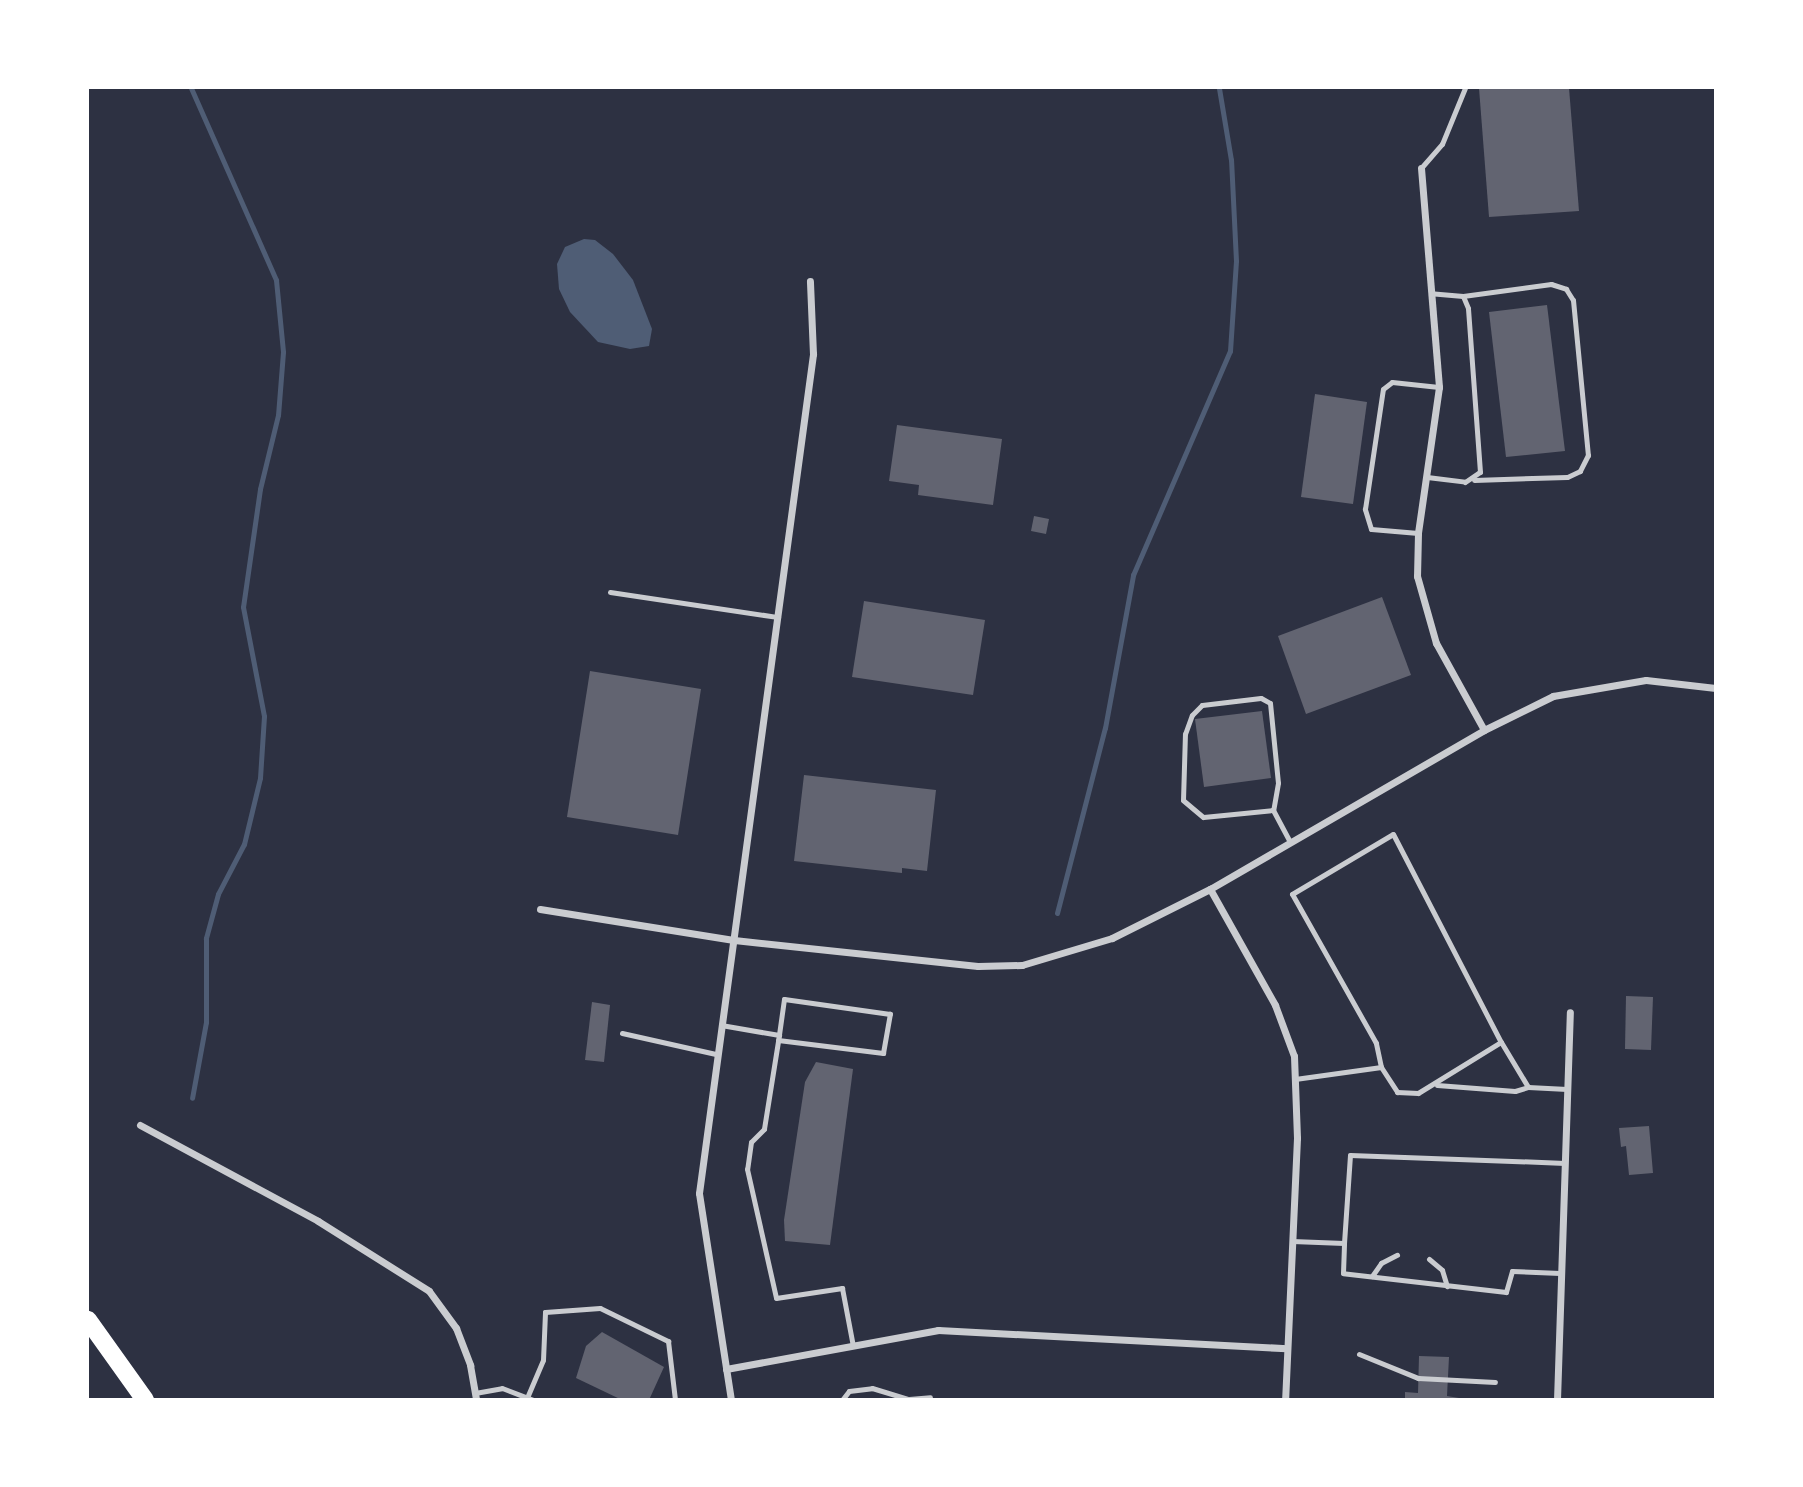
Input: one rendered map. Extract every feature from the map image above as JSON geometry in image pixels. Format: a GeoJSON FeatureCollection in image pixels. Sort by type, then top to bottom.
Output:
{"type":"FeatureCollection","features":[{"type":"Feature","properties":{"kind":"highway"},"geometry":{"type":"LineString","coordinates":[[88,1320],[145,1399]]}},
{"type":"Feature","properties":{"kind":"street"},"geometry":{"type":"LineString","coordinates":[[1421,168],[1439,387],[1418,533],[1417,576],[1436,643],[1483,730]]}},
{"type":"Feature","properties":{"kind":"street"},"geometry":{"type":"LineString","coordinates":[[731,1399],[699,1194],[813,354],[810,281]]}},
{"type":"Feature","properties":{"kind":"street"},"geometry":{"type":"LineString","coordinates":[[540,909],[734,940],[978,966],[1022,965],[1112,938],[1210,889],[1483,730],[1553,696],[1585,687],[1647,680],[1716,688]]}},
{"type":"Feature","properties":{"kind":"street"},"geometry":{"type":"LineString","coordinates":[[1210,889],[1275,1004],[1294,1056],[1297,1138],[1285,1399]]}},
{"type":"Feature","properties":{"kind":"street"},"geometry":{"type":"LineString","coordinates":[[1557,1399],[1570,1012]]}},
{"type":"Feature","properties":{"kind":"street"},"geometry":{"type":"LineString","coordinates":[[140,1125],[318,1222],[429,1292],[456,1328],[475,1396]]}},
{"type":"Feature","properties":{"kind":"street"},"geometry":{"type":"LineString","coordinates":[[726,1369],[938,1330],[1287,1348]]}},
{"type":"Feature","properties":{"kind":"lane"},"geometry":{"type":"LineString","coordinates":[[1421,168],[1442,144],[1465,88]]}},
{"type":"Feature","properties":{"kind":"lane"},"geometry":{"type":"LineString","coordinates":[[1427,477],[1450,483],[1566,477],[1580,471],[1588,455],[1573,300],[1566,289],[1551,284],[1463,296],[1431,293]]}},
{"type":"Feature","properties":{"kind":"lane"},"geometry":{"type":"LineString","coordinates":[[1463,296],[1478,420],[1480,472],[1474,480]]}},
{"type":"Feature","properties":{"kind":"lane"},"geometry":{"type":"LineString","coordinates":[[1418,533],[1371,528],[1365,509],[1383,389],[1392,382],[1439,387]]}},
{"type":"Feature","properties":{"kind":"lane"},"geometry":{"type":"LineString","coordinates":[[610,592],[778,617]]}},
{"type":"Feature","properties":{"kind":"lane"},"geometry":{"type":"LineString","coordinates":[[1273,810],[1203,817],[1182,800],[1185,734],[1192,715],[1202,705],[1261,698],[1270,703],[1278,783],[1273,810],[1290,842]]}},
{"type":"Feature","properties":{"kind":"lane"},"geometry":{"type":"LineString","coordinates":[[1502,1042],[1437,1085],[1418,1093],[1397,1092],[1381,1067],[1376,1043],[1292,894],[1393,834],[1528,1087]]}},
{"type":"Feature","properties":{"kind":"lane"},"geometry":{"type":"LineString","coordinates":[[721,1025],[778,1038],[883,1053],[890,1014],[784,999],[778,1038],[764,1129],[751,1142],[747,1168],[776,1298],[842,1288],[853,1346]]}},
{"type":"Feature","properties":{"kind":"lane"},"geometry":{"type":"LineString","coordinates":[[622,1032],[716,1054]]}},
{"type":"Feature","properties":{"kind":"lane"},"geometry":{"type":"LineString","coordinates":[[1295,1079],[1381,1067]]}},
{"type":"Feature","properties":{"kind":"lane"},"geometry":{"type":"LineString","coordinates":[[1437,1085],[1516,1091],[1528,1087],[1567,1089]]}},
{"type":"Feature","properties":{"kind":"lane"},"geometry":{"type":"LineString","coordinates":[[1560,1273],[1512,1271],[1506,1292],[1343,1273],[1344,1243],[1350,1156],[1565,1163]]}},
{"type":"Feature","properties":{"kind":"lane"},"geometry":{"type":"LineString","coordinates":[[1292,1241],[1344,1243]]}},
{"type":"Feature","properties":{"kind":"lane"},"geometry":{"type":"LineString","coordinates":[[1371,1276],[1381,1263],[1397,1255]]}},
{"type":"Feature","properties":{"kind":"lane"},"geometry":{"type":"LineString","coordinates":[[1429,1259],[1442,1270],[1447,1286]]}},
{"type":"Feature","properties":{"kind":"lane"},"geometry":{"type":"LineString","coordinates":[[526,1398],[543,1360],[545,1312],[600,1308],[668,1342],[675,1399]]}},
{"type":"Feature","properties":{"kind":"lane"},"geometry":{"type":"LineString","coordinates":[[1359,1354],[1418,1378],[1495,1382]]}},
{"type":"Feature","properties":{"kind":"lane"},"geometry":{"type":"LineString","coordinates":[[475,1396],[502,1388],[533,1399]]}},
{"type":"Feature","properties":{"kind":"lane"},"geometry":{"type":"LineString","coordinates":[[842,1399],[849,1391],[872,1388],[908,1399],[930,1397]]}},
{"type":"Feature","properties":{"kind":"water"},"geometry":{"type":"Polygon","coordinates":[[[584,239],[595,240],[613,254],[633,280],[652,329],[649,346],[630,349],[598,342],[570,312],[559,289],[557,264],[565,247],[584,239]]]}},
{"type":"Feature","properties":{"kind":"building"},"geometry":{"type":"Polygon","coordinates":[[[1479,88],[1569,88],[1579,211],[1489,217],[1479,88]]]}},
{"type":"Feature","properties":{"kind":"building"},"geometry":{"type":"Polygon","coordinates":[[[1547,305],[1565,451],[1506,457],[1489,312],[1547,305]]]}},
{"type":"Feature","properties":{"kind":"building"},"geometry":{"type":"Polygon","coordinates":[[[1315,394],[1367,402],[1353,504],[1301,497],[1315,394]]]}},
{"type":"Feature","properties":{"kind":"building"},"geometry":{"type":"Polygon","coordinates":[[[897,425],[1002,439],[993,505],[918,495],[919,485],[889,481],[897,425]]]}},
{"type":"Feature","properties":{"kind":"building"},"geometry":{"type":"Polygon","coordinates":[[[1034,516],[1049,519],[1046,534],[1031,531],[1034,516]]]}},
{"type":"Feature","properties":{"kind":"building"},"geometry":{"type":"Polygon","coordinates":[[[1382,597],[1411,675],[1306,714],[1278,636],[1382,597]]]}},
{"type":"Feature","properties":{"kind":"building"},"geometry":{"type":"Polygon","coordinates":[[[864,601],[985,620],[973,695],[852,677],[864,601]]]}},
{"type":"Feature","properties":{"kind":"building"},"geometry":{"type":"Polygon","coordinates":[[[590,671],[701,689],[678,835],[567,817],[590,671]]]}},
{"type":"Feature","properties":{"kind":"building"},"geometry":{"type":"Polygon","coordinates":[[[1262,711],[1271,778],[1204,787],[1195,719],[1262,711]]]}},
{"type":"Feature","properties":{"kind":"building"},"geometry":{"type":"Polygon","coordinates":[[[804,775],[936,790],[927,871],[902,868],[902,873],[794,861],[804,775]]]}},
{"type":"Feature","properties":{"kind":"building"},"geometry":{"type":"Polygon","coordinates":[[[1626,996],[1653,997],[1651,1050],[1625,1049],[1626,996]]]}},
{"type":"Feature","properties":{"kind":"building"},"geometry":{"type":"Polygon","coordinates":[[[592,1002],[610,1005],[604,1062],[585,1060],[592,1002]]]}},
{"type":"Feature","properties":{"kind":"building"},"geometry":{"type":"Polygon","coordinates":[[[816,1062],[853,1069],[830,1245],[785,1241],[784,1220],[805,1082],[816,1062]]]}},
{"type":"Feature","properties":{"kind":"building"},"geometry":{"type":"Polygon","coordinates":[[[1649,1126],[1653,1173],[1629,1175],[1626,1146],[1621,1147],[1619,1128],[1649,1126]]]}},
{"type":"Feature","properties":{"kind":"building"},"geometry":{"type":"Polygon","coordinates":[[[602,1332],[664,1367],[649,1400],[622,1400],[576,1378],[586,1346],[602,1332]]]}},
{"type":"Feature","properties":{"kind":"building"},"geometry":{"type":"Polygon","coordinates":[[[1419,1356],[1449,1357],[1447,1396],[1471,1400],[1405,1400],[1405,1392],[1418,1393],[1419,1356]]]}},
{"type":"Feature","properties":{"kind":"waterway"},"geometry":{"type":"LineString","coordinates":[[191,88],[276,280],[283,352],[278,415],[260,489],[243,607],[264,716],[260,778],[244,844],[218,894],[206,938],[206,1022],[192,1098]]}},
{"type":"Feature","properties":{"kind":"waterway"},"geometry":{"type":"LineString","coordinates":[[1057,913],[1105,728],[1133,575],[1230,351],[1236,261],[1231,160],[1219,88]]}}]}
